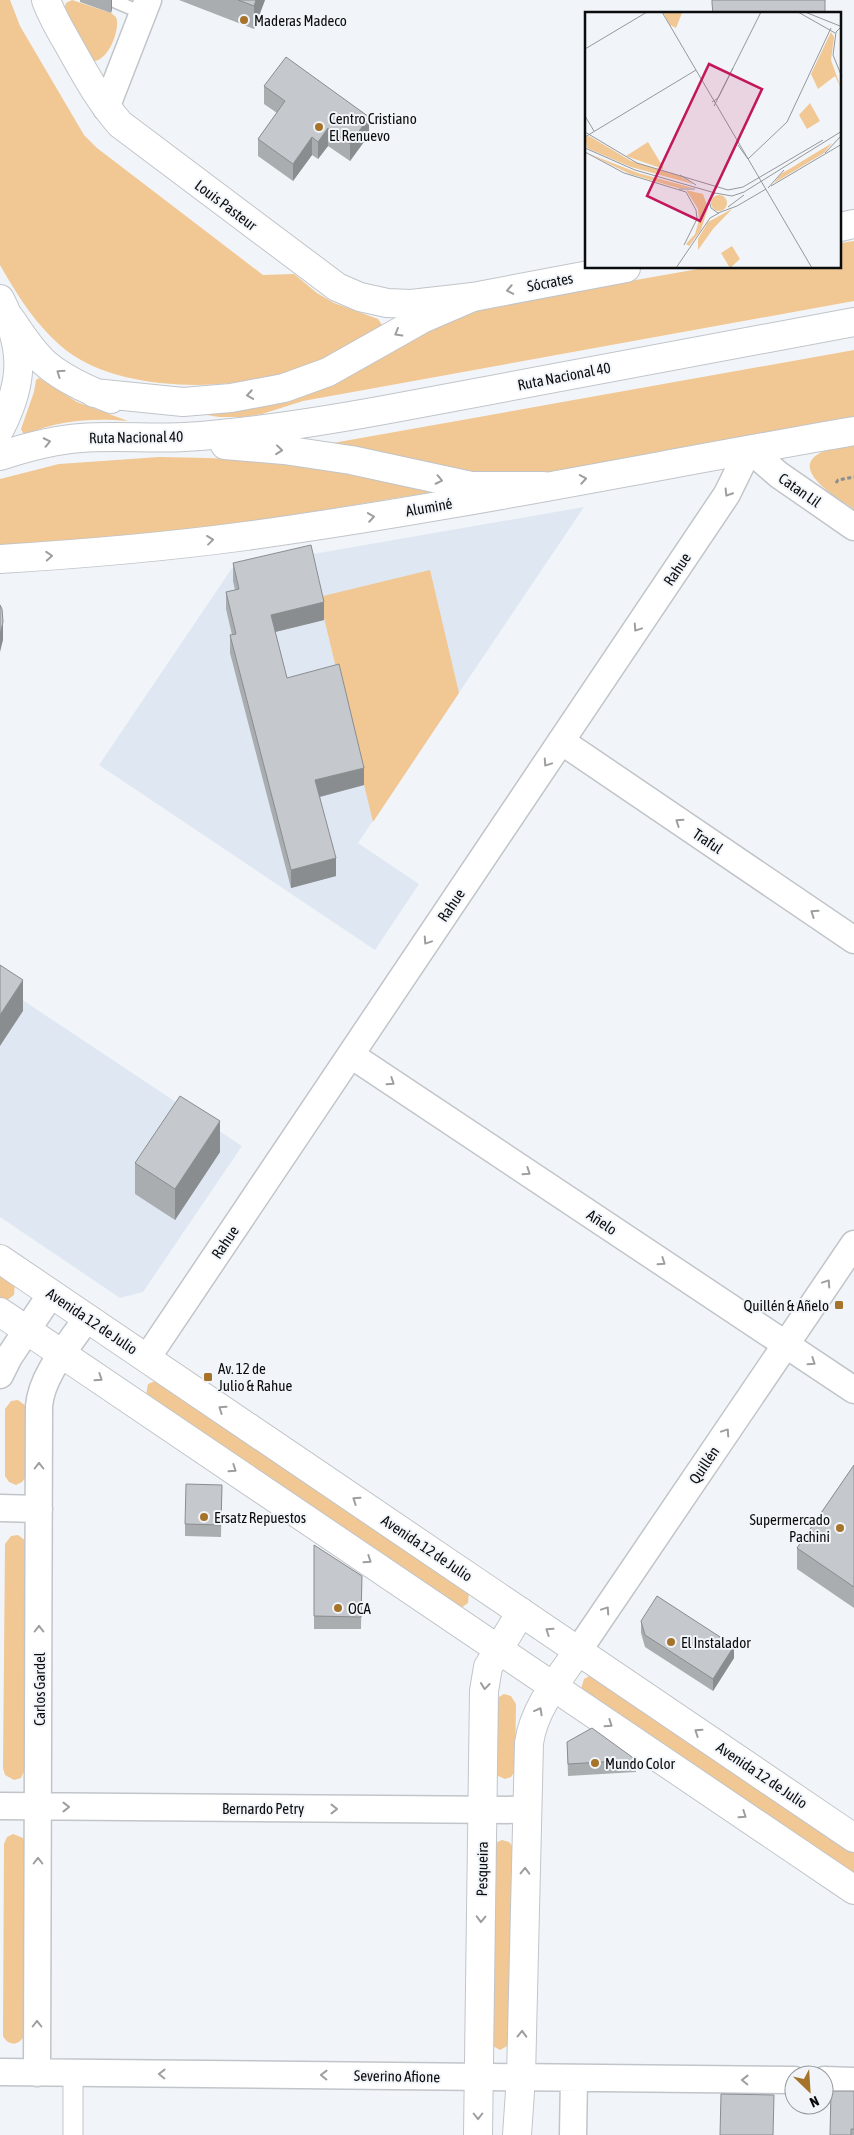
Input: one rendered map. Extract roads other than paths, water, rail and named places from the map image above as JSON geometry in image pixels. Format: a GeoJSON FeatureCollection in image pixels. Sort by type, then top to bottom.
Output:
{"type":"FeatureCollection","features":[{"type":"Feature","properties":{"kind":"main road","name":"Louis Pasteur"},"geometry":{"type":"LineString","coordinates":[[46,0],[55,21],[106,108],[120,124],[337,287],[360,296],[387,303],[411,304],[474,296]]}},
{"type":"Feature","properties":{"kind":"main road","name":"Sócrates"},"geometry":{"type":"LineString","coordinates":[[474,296],[621,269]]}},
{"type":"Feature","properties":{"kind":"main road"},"geometry":{"type":"LineString","coordinates":[[94,393],[191,402],[240,397],[284,388],[328,372],[422,318],[474,296]]}},
{"type":"Feature","properties":{"kind":"main road"},"geometry":{"type":"LineString","coordinates":[[0,429],[10,408],[19,364],[17,340],[5,309]]}},
{"type":"Feature","properties":{"kind":"main road","name":"Ruta Nacional 40"},"geometry":{"type":"LineString","coordinates":[[5,309],[29,346],[46,364],[94,393],[155,414],[190,422],[221,426],[274,427]]}},
{"type":"Feature","properties":{"kind":"main road","name":"Ruta Nacional 40"},"geometry":{"type":"LineString","coordinates":[[0,456],[55,440],[183,437],[274,427],[394,408],[854,322]]}},
{"type":"Feature","properties":{"kind":"main road","name":"Aluminé"},"geometry":{"type":"LineString","coordinates":[[0,559],[104,552],[248,536],[416,510],[854,431]]}},
{"type":"Feature","properties":{"kind":"main road"},"geometry":{"type":"LineString","coordinates":[[143,438],[309,454],[351,460],[471,486],[543,486]]}},
{"type":"Feature","properties":{"kind":"main road","name":"Avenida 12 de Julio"},"geometry":{"type":"LineString","coordinates":[[0,1259],[854,1838]]}},
{"type":"Feature","properties":{"kind":"main road"},"geometry":{"type":"LineString","coordinates":[[0,1312],[854,1890]]}},
{"type":"Feature","properties":{"kind":"main road","name":"Pesqueira"},"geometry":{"type":"LineString","coordinates":[[478,2135],[484,1692],[488,1668],[521,1612]]}},
{"type":"Feature","properties":{"kind":"main road","name":"Quillén"},"geometry":{"type":"LineString","coordinates":[[554,1687],[578,1651]]}},
{"type":"Feature","properties":{"kind":"main road"},"geometry":{"type":"LineString","coordinates":[[517,2135],[521,2077],[527,1755],[530,1731],[540,1709],[554,1687]]}},
{"type":"Feature","properties":{"kind":"street"},"geometry":{"type":"LineString","coordinates":[[106,108],[145,6]]}},
{"type":"Feature","properties":{"kind":"street","name":"Catan Lil"},"geometry":{"type":"LineString","coordinates":[[749,449],[779,476],[854,527]]}},
{"type":"Feature","properties":{"kind":"street","name":"Rahue"},"geometry":{"type":"LineString","coordinates":[[147,1358],[727,494],[749,449]]}},
{"type":"Feature","properties":{"kind":"street","name":"Traful"},"geometry":{"type":"LineString","coordinates":[[561,741],[854,940]]}},
{"type":"Feature","properties":{"kind":"street","name":"Añelo"},"geometry":{"type":"LineString","coordinates":[[351,1055],[854,1390]]}},
{"type":"Feature","properties":{"kind":"street","name":"Quillén"},"geometry":{"type":"LineString","coordinates":[[578,1651],[854,1244]]}},
{"type":"Feature","properties":{"kind":"street"},"geometry":{"type":"LineString","coordinates":[[0,1375],[9,1357],[52,1294]]}},
{"type":"Feature","properties":{"kind":"street","name":"Carlos Gardel"},"geometry":{"type":"LineString","coordinates":[[37,2073],[40,1397],[47,1379],[87,1318]]}},
{"type":"Feature","properties":{"kind":"street"},"geometry":{"type":"LineString","coordinates":[[0,1508],[39,1509]]}},
{"type":"Feature","properties":{"kind":"street","name":"Bernardo Petry"},"geometry":{"type":"LineString","coordinates":[[0,1806],[526,1810]]}},
{"type":"Feature","properties":{"kind":"street","name":"Severino Afione"},"geometry":{"type":"LineString","coordinates":[[0,2072],[784,2080]]}},
{"type":"Feature","properties":{"kind":"street"},"geometry":{"type":"LineString","coordinates":[[73,2073],[73,2135]]}},
{"type":"Feature","properties":{"kind":"street"},"geometry":{"type":"LineString","coordinates":[[573,2135],[574,2078]]}},
{"type":"Feature","properties":{"kind":"street"},"geometry":{"type":"LineString","coordinates":[[834,2080],[854,2081]]}},
{"type":"Feature","properties":{"kind":"lane"},"geometry":{"type":"LineString","coordinates":[[112,0],[145,6]]}},
{"type":"Feature","properties":{"kind":"place","name":"Maderas Madeco"},"geometry":{"type":"Point","coordinates":[244,20]}},
{"type":"Feature","properties":{"kind":"place","name":"Centro Cristiano El Renuevo"},"geometry":{"type":"Point","coordinates":[319,127]}},
{"type":"Feature","properties":{"kind":"place","name":"Quillén & Añelo"},"geometry":{"type":"Point","coordinates":[839,1305]}},
{"type":"Feature","properties":{"kind":"place","name":"Av. 12 de Julio & Rahue"},"geometry":{"type":"Point","coordinates":[208,1377]}},
{"type":"Feature","properties":{"kind":"place","name":"Ersatz Repuestos"},"geometry":{"type":"Point","coordinates":[204,1517]}},
{"type":"Feature","properties":{"kind":"place","name":"Supermercado Pachini"},"geometry":{"type":"Point","coordinates":[840,1528]}},
{"type":"Feature","properties":{"kind":"place","name":"OCA"},"geometry":{"type":"Point","coordinates":[338,1608]}},
{"type":"Feature","properties":{"kind":"place","name":"El Instalador"},"geometry":{"type":"Point","coordinates":[671,1642]}},
{"type":"Feature","properties":{"kind":"place","name":"Mundo Color"},"geometry":{"type":"Point","coordinates":[595,1763]}}]}
